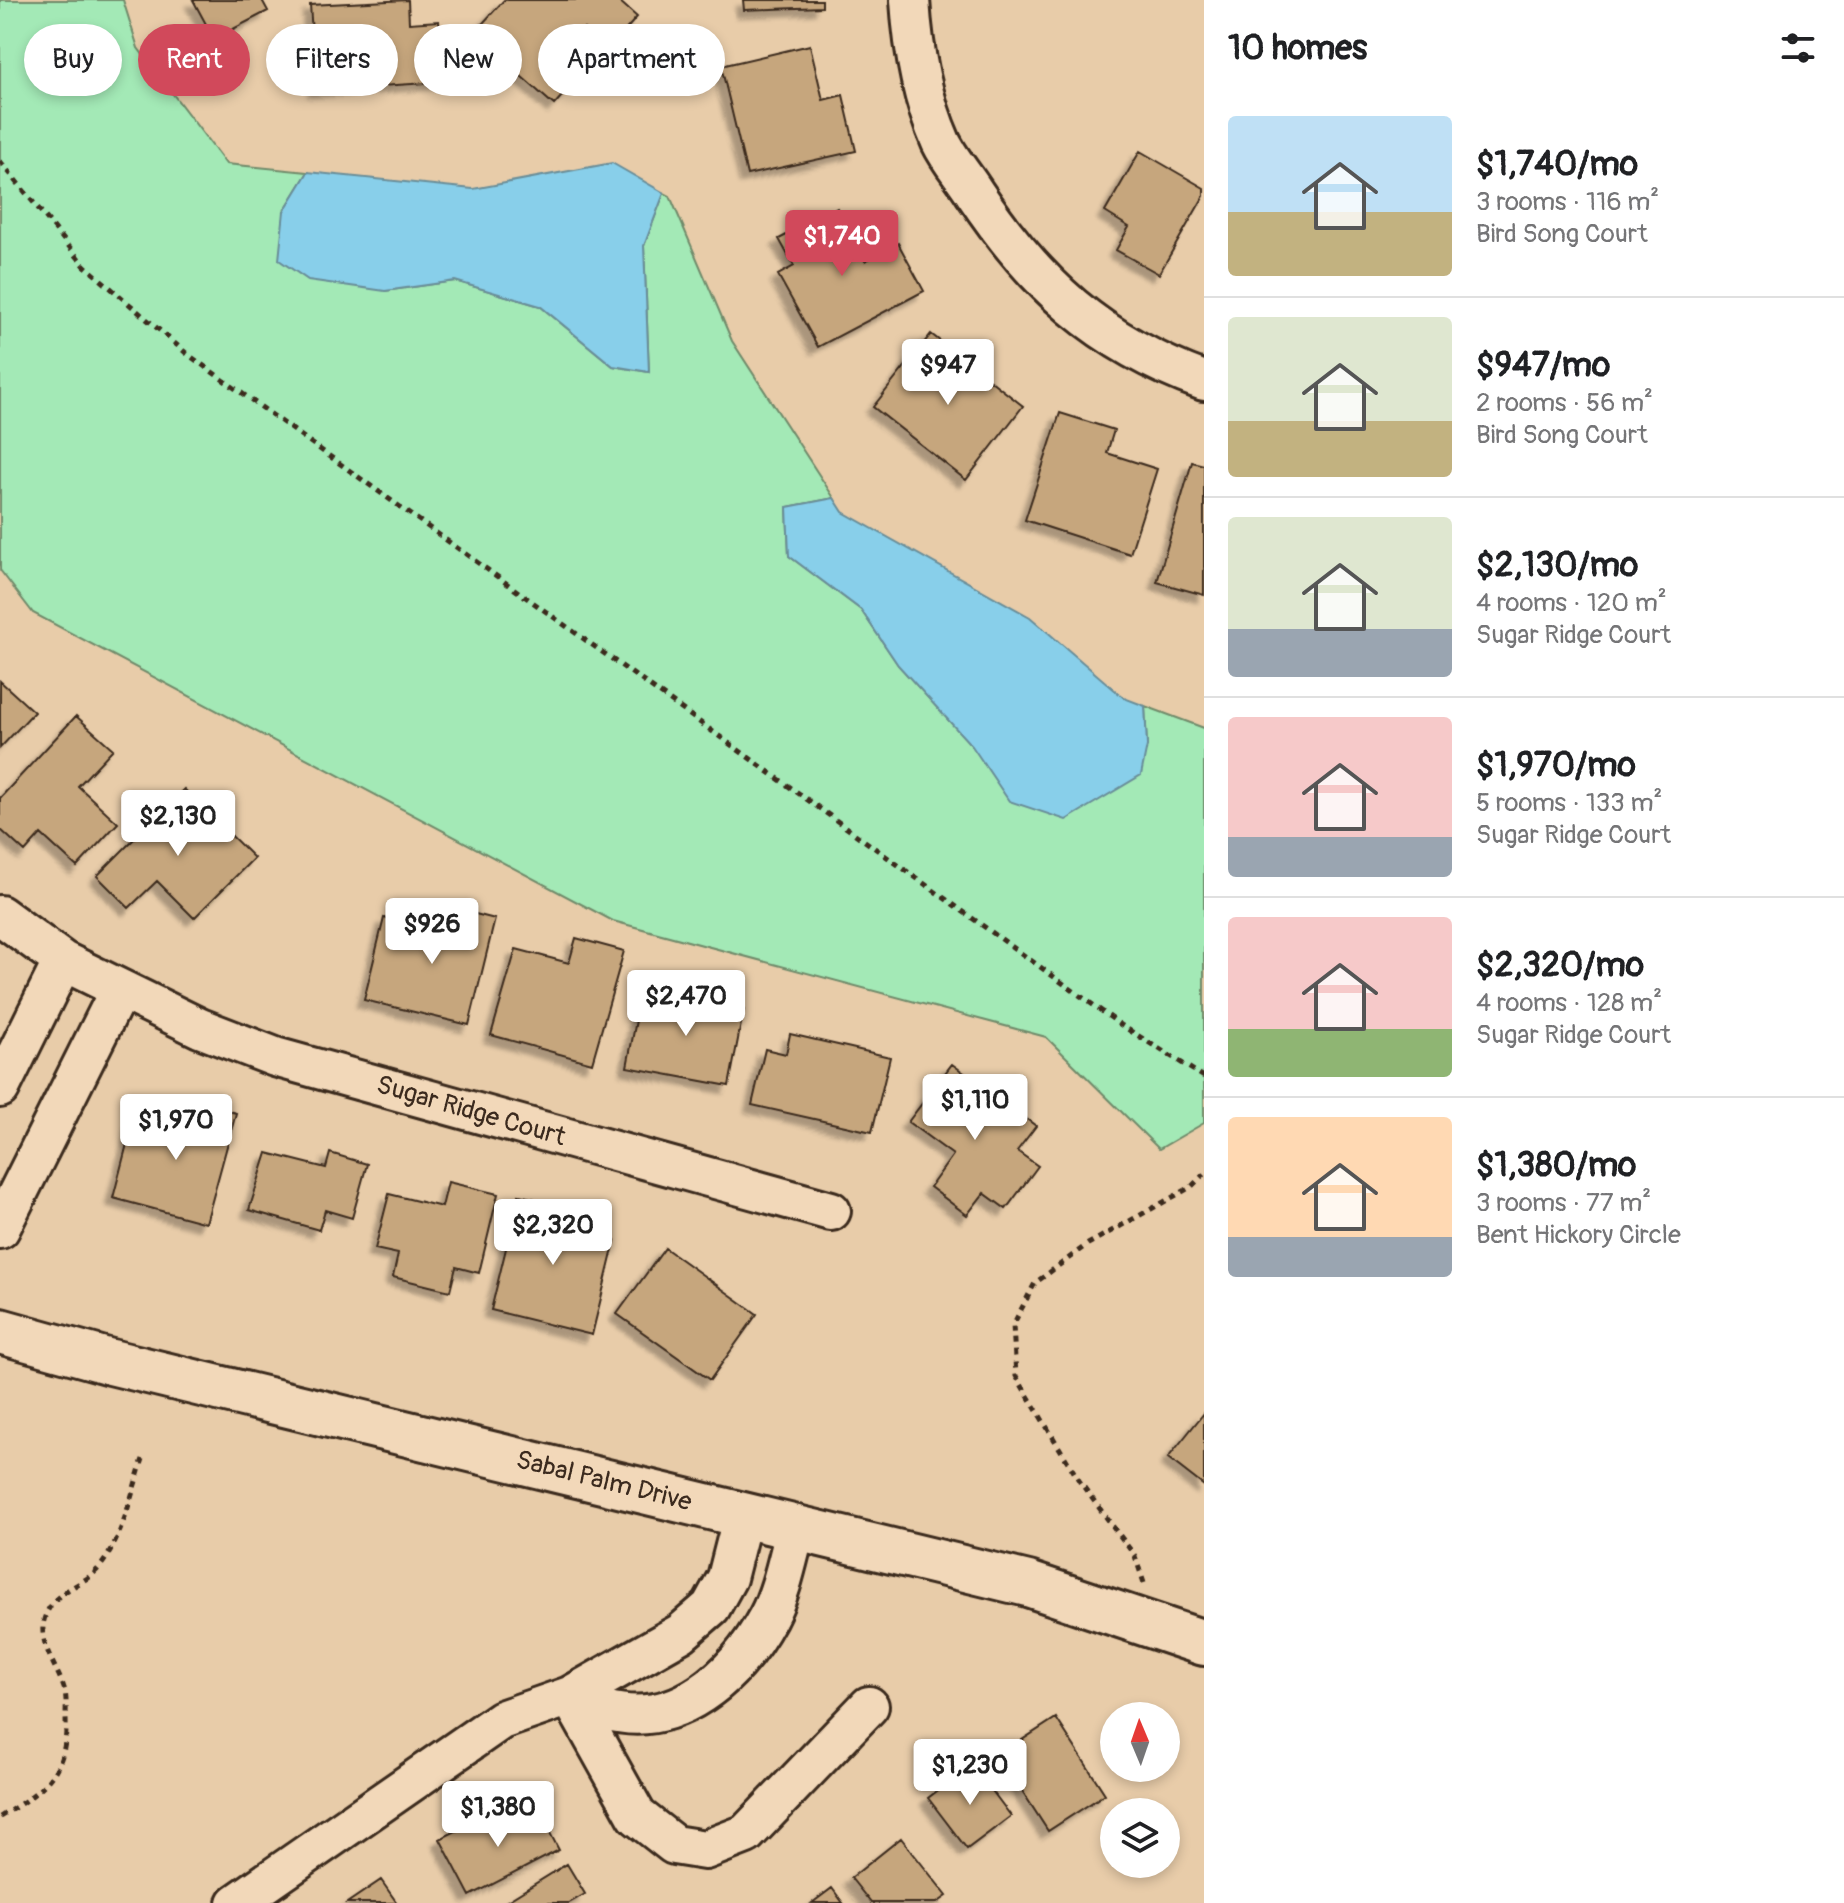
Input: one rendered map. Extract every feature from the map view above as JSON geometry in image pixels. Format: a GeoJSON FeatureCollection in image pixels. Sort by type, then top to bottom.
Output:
{"type":"FeatureCollection","features":[{"type":"Feature","properties":{"kind":"street"},"geometry":{"type":"LineString","coordinates":[[910,0],[914,53],[941,143],[997,226],[1040,280],[1106,335],[1204,381]]}},
{"type":"Feature","properties":{"kind":"street","name":"Sugar Ridge Court"},"geometry":{"type":"LineString","coordinates":[[0,915],[63,961],[200,1028],[275,1057],[831,1211]]}},
{"type":"Feature","properties":{"kind":"street"},"geometry":{"type":"LineString","coordinates":[[0,1088],[63,961]]}},
{"type":"Feature","properties":{"kind":"street"},"geometry":{"type":"LineString","coordinates":[[0,1229],[120,989]]}},
{"type":"Feature","properties":{"kind":"street","name":"Sabal Palm Drive"},"geometry":{"type":"LineString","coordinates":[[0,1331],[111,1362],[1028,1584],[1204,1643]]}},
{"type":"Feature","properties":{"kind":"street"},"geometry":{"type":"LineString","coordinates":[[237,1903],[501,1720],[570,1696],[681,1633],[711,1607],[727,1578],[743,1515]]}},
{"type":"Feature","properties":{"kind":"street"},"geometry":{"type":"LineString","coordinates":[[570,1696],[606,1711],[643,1713],[686,1706],[735,1667],[769,1616],[796,1528]]}},
{"type":"Feature","properties":{"kind":"street"},"geometry":{"type":"LineString","coordinates":[[570,1696],[637,1816],[674,1845],[705,1850],[746,1834],[869,1706]]}},
{"type":"Feature","properties":{"kind":"path"},"geometry":{"type":"LineString","coordinates":[[0,161],[84,265],[186,353],[1108,1016],[1204,1077]]}},
{"type":"Feature","properties":{"kind":"path"},"geometry":{"type":"LineString","coordinates":[[1147,1591],[1135,1556],[1080,1482],[1016,1376],[1013,1325],[1035,1283],[1088,1244],[1191,1187],[1204,1174]]}},
{"type":"Feature","properties":{"kind":"path"},"geometry":{"type":"LineString","coordinates":[[0,1817],[39,1792],[59,1769],[67,1741],[65,1691],[43,1642],[45,1615],[59,1595],[96,1571],[113,1545],[143,1459]]}},
{"type":"Feature","properties":{"kind":"green space"},"geometry":{"type":"Polygon","coordinates":[[[0,0],[123,0],[138,48],[138,96],[174,96],[226,164],[308,172],[284,211],[385,291],[455,281],[540,306],[613,366],[649,372],[644,246],[664,193],[670,196],[732,341],[834,498],[787,507],[789,556],[861,610],[898,665],[972,746],[1147,746],[1145,706],[1204,728],[1204,1123],[1159,1149],[1046,1037],[613,921],[33,613],[0,570],[0,0]]]}},
{"type":"Feature","properties":{"kind":"water"},"geometry":{"type":"Polygon","coordinates":[[[612,163],[664,193],[644,246],[649,372],[613,366],[540,306],[455,281],[385,291],[308,280],[279,260],[284,211],[308,172],[473,189],[612,163]]]}},
{"type":"Feature","properties":{"kind":"water"},"geometry":{"type":"Polygon","coordinates":[[[834,498],[843,512],[1030,617],[1124,698],[1145,706],[1147,746],[1141,775],[1066,820],[1009,801],[972,746],[898,665],[861,610],[789,556],[787,507],[834,498]]]}},
{"type":"Feature","properties":{"kind":"building"},"geometry":{"type":"Polygon","coordinates":[[[193,0],[262,0],[268,11],[243,24],[206,24],[193,0]]]}},
{"type":"Feature","properties":{"kind":"building"},"geometry":{"type":"Polygon","coordinates":[[[408,0],[409,23],[439,21],[439,24],[414,24],[414,84],[398,85],[398,24],[311,24],[310,5],[408,0]]]}},
{"type":"Feature","properties":{"kind":"building"},"geometry":{"type":"Polygon","coordinates":[[[504,0],[618,0],[637,17],[631,24],[538,24],[538,91],[522,77],[522,24],[482,24],[504,0]]]}},
{"type":"Feature","properties":{"kind":"building"},"geometry":{"type":"Polygon","coordinates":[[[743,0],[822,0],[822,7],[744,10],[743,0]]]}},
{"type":"Feature","properties":{"kind":"building"},"geometry":{"type":"Polygon","coordinates":[[[810,45],[823,100],[843,95],[856,151],[747,175],[725,83],[725,65],[810,45]]]}},
{"type":"Feature","properties":{"kind":"building"},"geometry":{"type":"Polygon","coordinates":[[[544,96],[562,96],[554,105],[544,96]]]}},
{"type":"Feature","properties":{"kind":"building"},"geometry":{"type":"Polygon","coordinates":[[[1140,151],[1204,188],[1204,196],[1159,274],[1116,250],[1129,227],[1105,212],[1140,151]]]}},
{"type":"Feature","properties":{"kind":"building"},"geometry":{"type":"Polygon","coordinates":[[[837,208],[865,261],[898,243],[924,291],[818,347],[778,275],[794,266],[779,239],[837,208]]]}},
{"type":"Feature","properties":{"kind":"building"},"geometry":{"type":"Polygon","coordinates":[[[931,334],[1023,406],[966,480],[873,407],[931,334]]]}},
{"type":"Feature","properties":{"kind":"building"},"geometry":{"type":"Polygon","coordinates":[[[1060,413],[1114,430],[1107,453],[1157,469],[1130,554],[1025,520],[1060,413]]]}},
{"type":"Feature","properties":{"kind":"building"},"geometry":{"type":"Polygon","coordinates":[[[1192,462],[1204,465],[1204,595],[1157,582],[1192,462]]]}},
{"type":"Feature","properties":{"kind":"building"},"geometry":{"type":"Polygon","coordinates":[[[0,681],[34,712],[0,748],[0,681]]]}},
{"type":"Feature","properties":{"kind":"building"},"geometry":{"type":"Polygon","coordinates":[[[76,716],[113,749],[78,786],[118,823],[77,867],[41,834],[25,852],[0,829],[0,798],[76,716]]]}},
{"type":"Feature","properties":{"kind":"building"},"geometry":{"type":"Polygon","coordinates":[[[184,789],[254,858],[194,918],[157,881],[129,908],[97,876],[184,789]]]}},
{"type":"Feature","properties":{"kind":"building"},"geometry":{"type":"Polygon","coordinates":[[[444,906],[495,919],[469,1025],[364,1000],[384,918],[438,931],[444,906]]]}},
{"type":"Feature","properties":{"kind":"building"},"geometry":{"type":"Polygon","coordinates":[[[576,938],[624,951],[592,1063],[491,1035],[516,949],[569,963],[576,938]]]}},
{"type":"Feature","properties":{"kind":"building"},"geometry":{"type":"Polygon","coordinates":[[[642,989],[744,1008],[729,1086],[627,1067],[642,989]]]}},
{"type":"Feature","properties":{"kind":"building"},"geometry":{"type":"Polygon","coordinates":[[[790,1034],[890,1057],[872,1132],[752,1105],[765,1049],[786,1054],[790,1034]]]}},
{"type":"Feature","properties":{"kind":"building"},"geometry":{"type":"Polygon","coordinates":[[[952,1064],[1036,1126],[1017,1151],[1038,1166],[1006,1209],[984,1193],[967,1215],[930,1187],[953,1155],[908,1122],[952,1064]]]}},
{"type":"Feature","properties":{"kind":"building"},"geometry":{"type":"Polygon","coordinates":[[[193,1102],[236,1113],[206,1223],[113,1198],[135,1113],[187,1127],[193,1102]]]}},
{"type":"Feature","properties":{"kind":"building"},"geometry":{"type":"Polygon","coordinates":[[[267,1153],[326,1168],[330,1153],[367,1164],[352,1218],[325,1210],[319,1230],[249,1210],[267,1153]]]}},
{"type":"Feature","properties":{"kind":"building"},"geometry":{"type":"Polygon","coordinates":[[[448,1182],[498,1194],[479,1273],[456,1267],[450,1291],[393,1277],[398,1254],[375,1249],[389,1194],[442,1207],[448,1182]]]}},
{"type":"Feature","properties":{"kind":"building"},"geometry":{"type":"Polygon","coordinates":[[[519,1195],[596,1214],[591,1235],[615,1241],[592,1335],[491,1310],[519,1195]]]}},
{"type":"Feature","properties":{"kind":"building"},"geometry":{"type":"Polygon","coordinates":[[[665,1248],[757,1314],[710,1380],[617,1314],[665,1248]]]}},
{"type":"Feature","properties":{"kind":"building"},"geometry":{"type":"Polygon","coordinates":[[[1204,1413],[1204,1486],[1168,1458],[1204,1413]]]}},
{"type":"Feature","properties":{"kind":"building"},"geometry":{"type":"Polygon","coordinates":[[[1056,1718],[1105,1794],[1048,1831],[999,1755],[1056,1718]]]}},
{"type":"Feature","properties":{"kind":"building"},"geometry":{"type":"Polygon","coordinates":[[[972,1764],[1011,1816],[967,1849],[928,1798],[972,1764]]]}},
{"type":"Feature","properties":{"kind":"building"},"geometry":{"type":"Polygon","coordinates":[[[537,1808],[559,1850],[470,1896],[440,1839],[489,1814],[497,1828],[537,1808]]]}},
{"type":"Feature","properties":{"kind":"building"},"geometry":{"type":"Polygon","coordinates":[[[901,1838],[947,1896],[937,1903],[871,1903],[851,1878],[901,1838]]]}},
{"type":"Feature","properties":{"kind":"building"},"geometry":{"type":"Polygon","coordinates":[[[567,1864],[585,1894],[569,1903],[504,1903],[567,1864]]]}},
{"type":"Feature","properties":{"kind":"building"},"geometry":{"type":"Polygon","coordinates":[[[381,1880],[397,1903],[347,1903],[381,1880]]]}},
{"type":"Feature","properties":{"kind":"building"},"geometry":{"type":"Polygon","coordinates":[[[832,1888],[843,1903],[812,1903],[832,1888]]]}}]}
